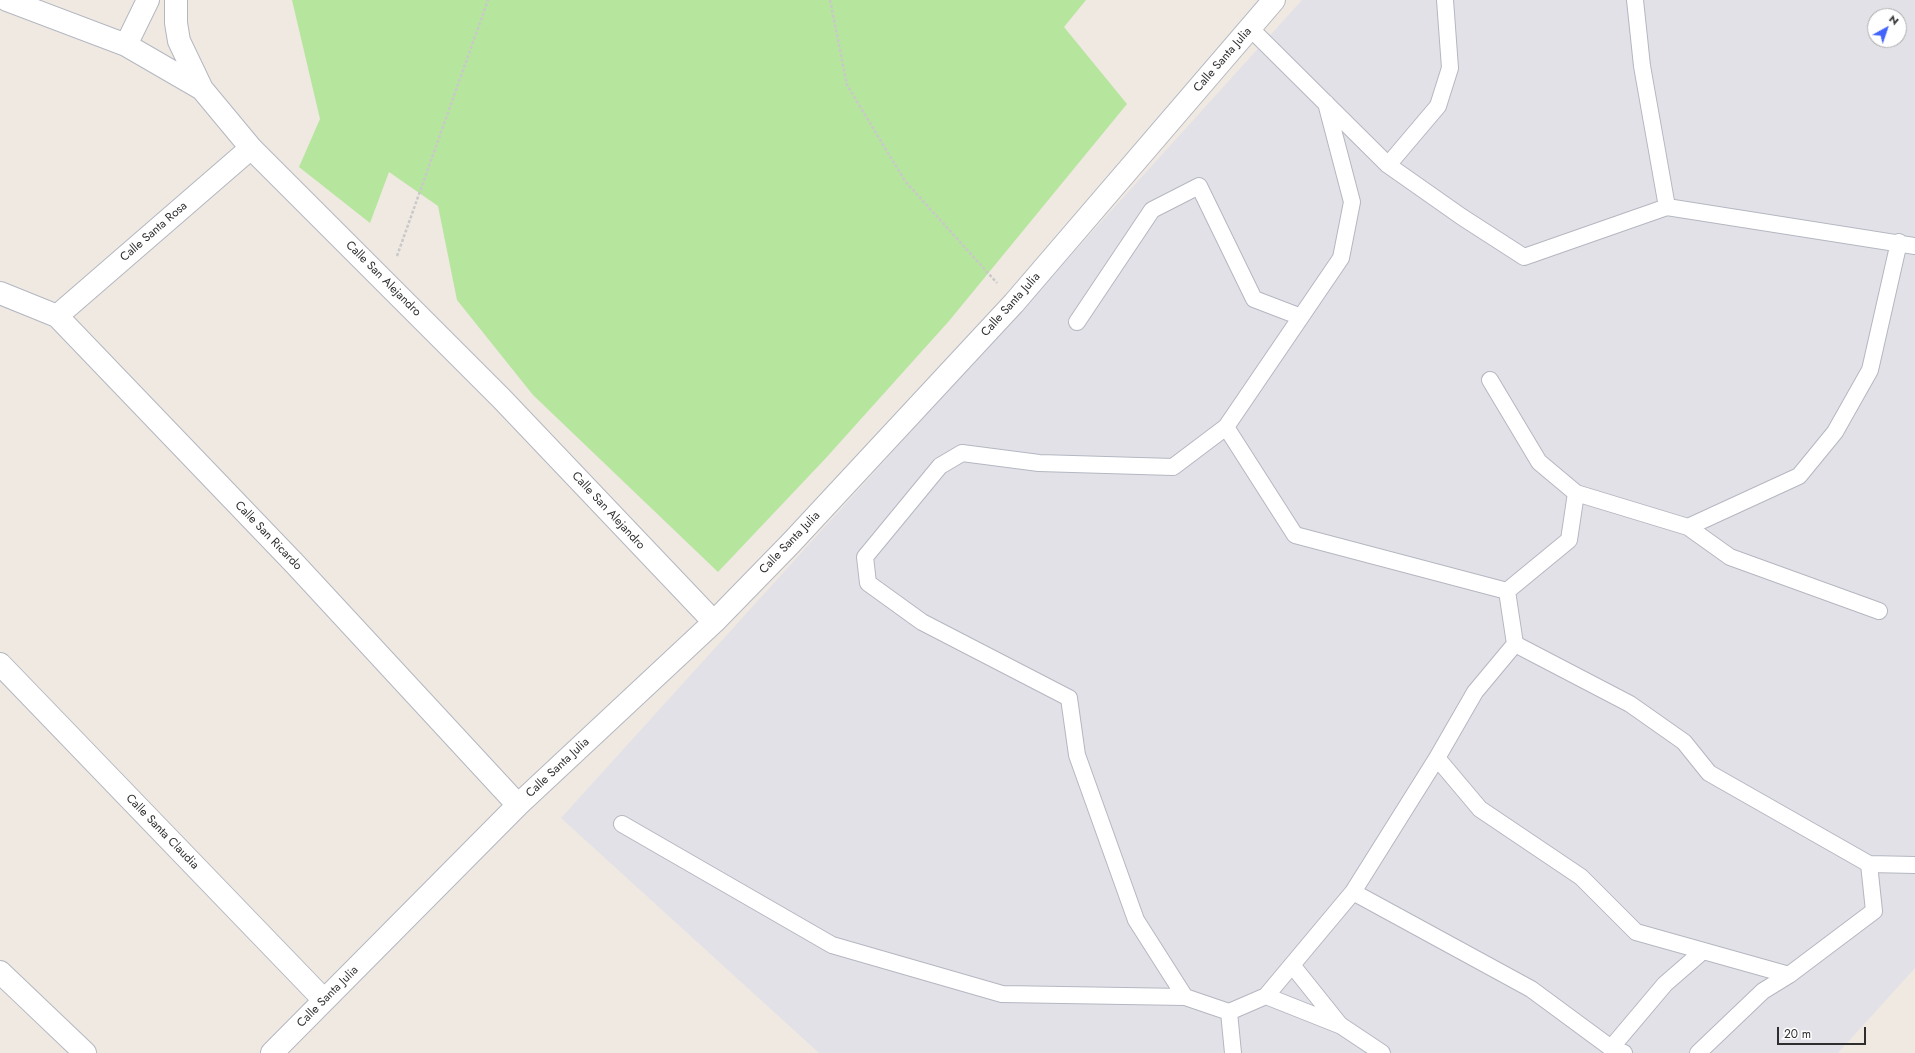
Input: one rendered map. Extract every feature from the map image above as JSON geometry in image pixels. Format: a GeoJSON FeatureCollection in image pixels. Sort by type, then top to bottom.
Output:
{"type":"FeatureCollection","features":[{"type":"Feature","properties":{"kind":"street","name":"Calle San Alejandro"},"geometry":{"type":"LineString","coordinates":[[7,0],[126,45],[202,90],[251,148],[507,405],[714,622]]}},
{"type":"Feature","properties":{"kind":"street"},"geometry":{"type":"LineString","coordinates":[[126,45],[148,0]]}},
{"type":"Feature","properties":{"kind":"street"},"geometry":{"type":"LineString","coordinates":[[176,0],[176,23],[179,41],[202,90]]}},
{"type":"Feature","properties":{"kind":"street","name":"Calle Santa Julia"},"geometry":{"type":"LineString","coordinates":[[272,1053],[518,805],[714,622],[796,537],[1014,303],[1274,0]]}},
{"type":"Feature","properties":{"kind":"street","name":"Calle Santa Rosa"},"geometry":{"type":"LineString","coordinates":[[57,316],[251,148]]}},
{"type":"Feature","properties":{"kind":"street","name":"Calle San Ricardo"},"geometry":{"type":"LineString","coordinates":[[0,293],[57,316],[295,564],[518,805]]}},
{"type":"Feature","properties":{"kind":"street","name":"Calle Santa Claudia"},"geometry":{"type":"LineString","coordinates":[[0,664],[324,1000]]}},
{"type":"Feature","properties":{"kind":"street"},"geometry":{"type":"LineString","coordinates":[[0,972],[85,1053]]}},
{"type":"Feature","properties":{"kind":"lane"},"geometry":{"type":"LineString","coordinates":[[1388,165],[1438,106],[1450,68],[1445,0]]}},
{"type":"Feature","properties":{"kind":"lane"},"geometry":{"type":"LineString","coordinates":[[1635,0],[1642,66],[1667,207]]}},
{"type":"Feature","properties":{"kind":"lane"},"geometry":{"type":"LineString","coordinates":[[1250,28],[1388,165],[1462,217],[1524,257],[1667,207],[1898,242],[1915,246]]}},
{"type":"Feature","properties":{"kind":"lane"},"geometry":{"type":"LineString","coordinates":[[1185,997],[1136,920],[1077,755],[1069,698],[922,622],[868,583],[865,557],[940,466],[962,453],[1039,463],[1173,467],[1226,428],[1341,258],[1352,202],[1326,103]]}},
{"type":"Feature","properties":{"kind":"lane"},"geometry":{"type":"LineString","coordinates":[[1077,322],[1152,210],[1199,186],[1254,299],[1301,318]]}},
{"type":"Feature","properties":{"kind":"lane"},"geometry":{"type":"LineString","coordinates":[[1688,527],[1799,476],[1835,432],[1870,370],[1898,242]]}},
{"type":"Feature","properties":{"kind":"lane"},"geometry":{"type":"LineString","coordinates":[[1490,380],[1539,462],[1576,493],[1688,527],[1730,557],[1879,611]]}},
{"type":"Feature","properties":{"kind":"lane"},"geometry":{"type":"LineString","coordinates":[[1226,428],[1295,535],[1507,591]]}},
{"type":"Feature","properties":{"kind":"lane"},"geometry":{"type":"LineString","coordinates":[[1507,591],[1569,540],[1576,493]]}},
{"type":"Feature","properties":{"kind":"lane"},"geometry":{"type":"LineString","coordinates":[[622,824],[832,946],[1002,994],[1185,997],[1229,1012],[1266,996],[1353,892],[1475,692],[1515,644],[1507,591]]}},
{"type":"Feature","properties":{"kind":"lane"},"geometry":{"type":"LineString","coordinates":[[1515,644],[1630,704],[1684,742],[1709,773],[1870,864],[1915,865]]}},
{"type":"Feature","properties":{"kind":"lane"},"geometry":{"type":"LineString","coordinates":[[1436,758],[1480,809],[1581,877],[1636,932],[1789,975]]}},
{"type":"Feature","properties":{"kind":"lane"},"geometry":{"type":"LineString","coordinates":[[1698,1053],[1763,991],[1789,975],[1874,911],[1870,864]]}},
{"type":"Feature","properties":{"kind":"lane"},"geometry":{"type":"LineString","coordinates":[[1353,892],[1531,989],[1616,1052],[1665,984],[1703,951]]}},
{"type":"Feature","properties":{"kind":"lane"},"geometry":{"type":"LineString","coordinates":[[1292,966],[1340,1025]]}},
{"type":"Feature","properties":{"kind":"lane"},"geometry":{"type":"LineString","coordinates":[[1266,996],[1340,1025],[1382,1053]]}},
{"type":"Feature","properties":{"kind":"lane"},"geometry":{"type":"LineString","coordinates":[[1229,1012],[1233,1053]]}},
{"type":"Feature","properties":{"kind":"path"},"geometry":{"type":"LineString","coordinates":[[387,283],[488,0]]}},
{"type":"Feature","properties":{"kind":"path"},"geometry":{"type":"LineString","coordinates":[[830,0],[847,85],[905,181],[1014,303]]}},
{"type":"Feature","properties":{"kind":"shaded area"},"geometry":{"type":"Polygon","coordinates":[[[1302,0],[1915,0],[1915,968],[1838,1053],[819,1053],[561,818],[1302,0]]]}},
{"type":"Feature","properties":{"kind":"green space"},"geometry":{"type":"Polygon","coordinates":[[[292,0],[1086,0],[1064,27],[1127,104],[949,321],[825,459],[718,572],[533,395],[457,300],[438,206],[389,172],[370,223],[299,167],[320,119],[292,0]]]}}]}
